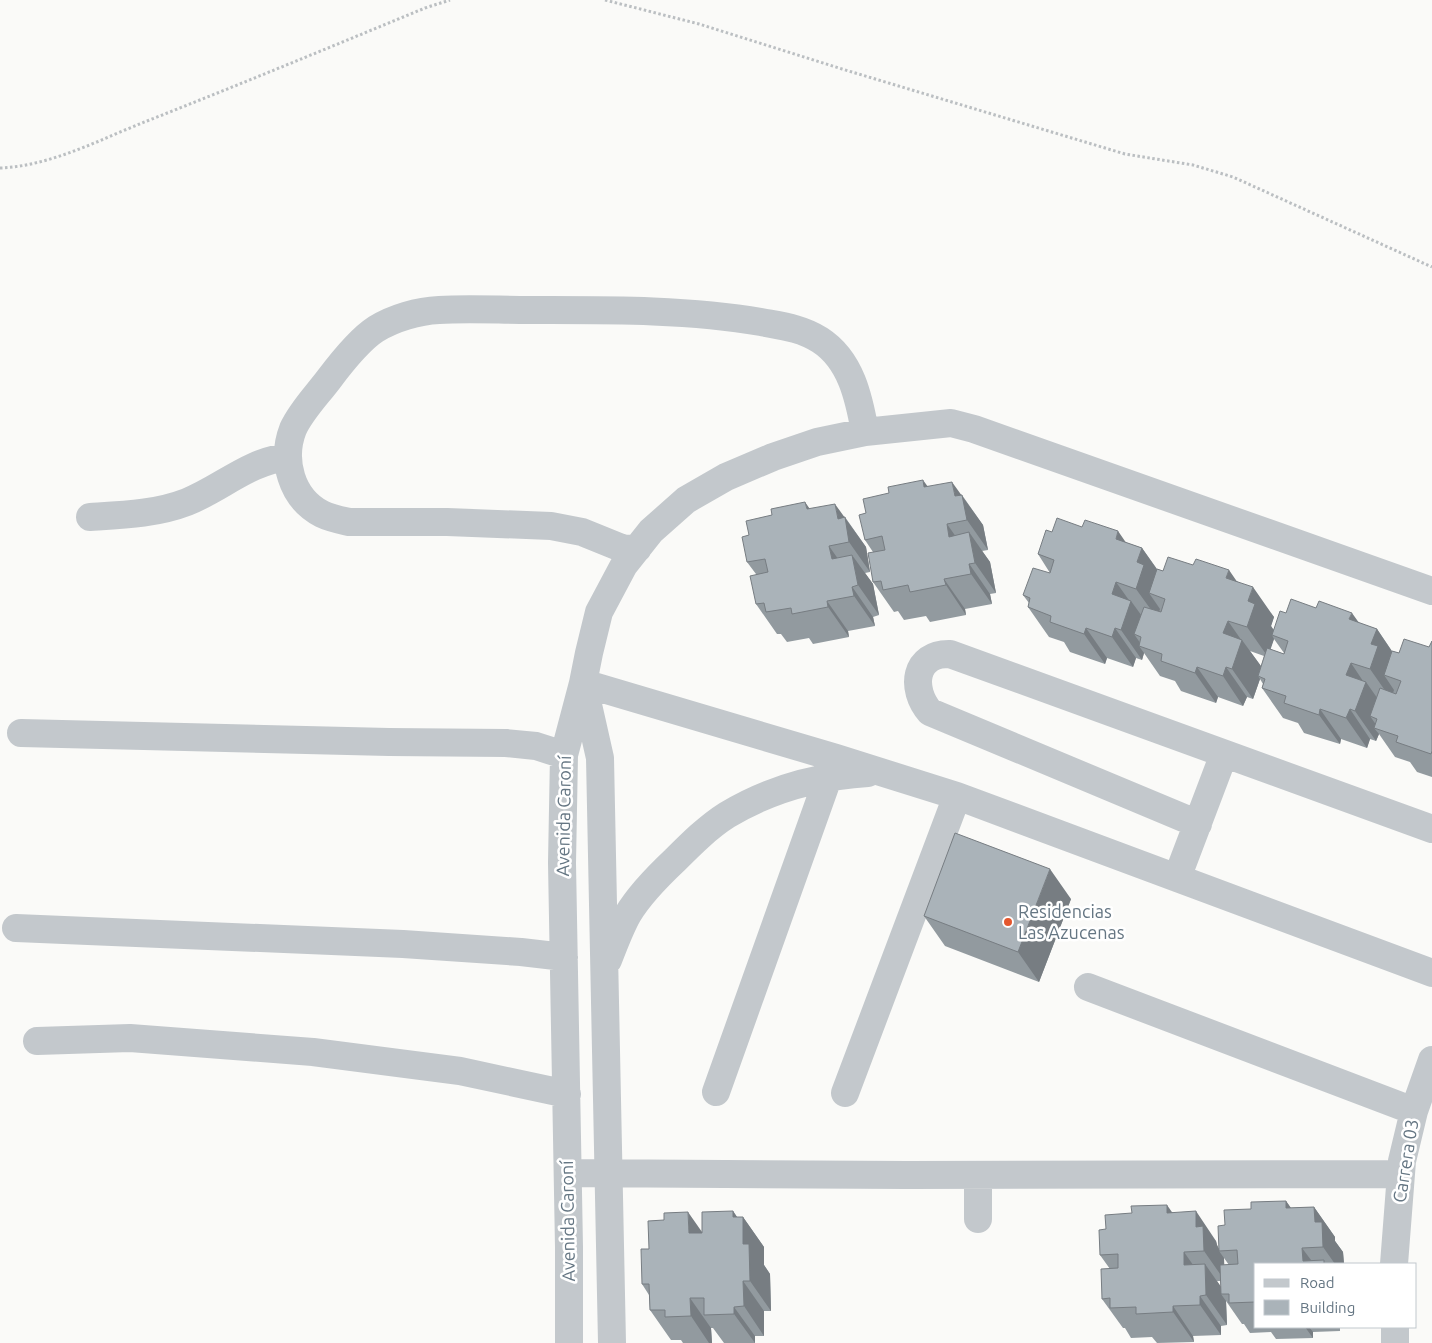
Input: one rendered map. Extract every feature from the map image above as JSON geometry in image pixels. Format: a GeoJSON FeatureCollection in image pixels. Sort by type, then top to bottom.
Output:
{"type":"FeatureCollection","features":[{"type":"Feature","properties":{"kind":"street"},"geometry":{"type":"LineString","coordinates":[[638,548],[624,549],[582,532],[551,526],[447,522],[349,522],[335,519],[321,514],[298,493],[289,469],[289,442],[298,422],[346,357],[376,329],[398,319],[438,310],[603,310],[730,317],[798,329],[822,341],[834,351],[844,364],[860,400],[865,432]]}},
{"type":"Feature","properties":{"kind":"street"},"geometry":{"type":"LineString","coordinates":[[1432,591],[974,429],[951,423],[865,432],[817,442],[773,457],[726,478],[686,500],[651,531],[624,565],[599,612],[588,653],[583,683],[957,796],[1432,973]]}},
{"type":"Feature","properties":{"kind":"street"},"geometry":{"type":"LineString","coordinates":[[90,517],[146,513],[175,506],[202,495],[253,466],[268,460],[288,457]]}},
{"type":"Feature","properties":{"kind":"street"},"geometry":{"type":"LineString","coordinates":[[1198,824],[930,712],[924,706],[918,692],[919,673],[931,658],[943,653],[950,654],[1432,828]]}},
{"type":"Feature","properties":{"kind":"street","name":"Avenida Caroní"},"geometry":{"type":"LineString","coordinates":[[569,1343],[567,1094],[562,863],[564,755],[583,683]]}},
{"type":"Feature","properties":{"kind":"street","name":"Avenida Caroní"},"geometry":{"type":"LineString","coordinates":[[583,683],[600,758],[612,1343]]}},
{"type":"Feature","properties":{"kind":"street"},"geometry":{"type":"LineString","coordinates":[[21,733],[506,743],[536,746],[564,755]]}},
{"type":"Feature","properties":{"kind":"street"},"geometry":{"type":"LineString","coordinates":[[1177,878],[1224,754]]}},
{"type":"Feature","properties":{"kind":"street"},"geometry":{"type":"LineString","coordinates":[[605,966],[628,914],[658,876],[694,841],[726,816],[762,797],[810,782],[848,774],[882,772]]}},
{"type":"Feature","properties":{"kind":"street"},"geometry":{"type":"LineString","coordinates":[[716,1092],[828,778]]}},
{"type":"Feature","properties":{"kind":"street"},"geometry":{"type":"LineString","coordinates":[[845,1093],[957,796]]}},
{"type":"Feature","properties":{"kind":"street"},"geometry":{"type":"LineString","coordinates":[[16,928],[403,944],[521,952],[564,957]]}},
{"type":"Feature","properties":{"kind":"street"},"geometry":{"type":"LineString","coordinates":[[1088,987],[1414,1112]]}},
{"type":"Feature","properties":{"kind":"street"},"geometry":{"type":"LineString","coordinates":[[37,1041],[130,1038],[313,1052],[460,1071],[567,1094]]}},
{"type":"Feature","properties":{"kind":"street","name":"Carrera 03"},"geometry":{"type":"LineString","coordinates":[[1394,1263],[1402,1161],[1414,1112],[1432,1060]]}},
{"type":"Feature","properties":{"kind":"street"},"geometry":{"type":"LineString","coordinates":[[568,1173],[978,1175],[1401,1174]]}},
{"type":"Feature","properties":{"kind":"street"},"geometry":{"type":"LineString","coordinates":[[978,1175],[978,1220]]}},
{"type":"Feature","properties":{"kind":"street"},"geometry":{"type":"LineString","coordinates":[[1395,1328],[1395,1343]]}},
{"type":"Feature","properties":{"kind":"path"},"geometry":{"type":"LineString","coordinates":[[0,168],[16,167],[55,158],[450,0]]}},
{"type":"Feature","properties":{"kind":"path"},"geometry":{"type":"LineString","coordinates":[[605,0],[699,24],[842,70],[1125,154],[1193,165],[1233,177],[1432,267]]}},
{"type":"Feature","properties":{"kind":"building"},"geometry":{"type":"Polygon","coordinates":[[[923,480],[924,487],[952,482],[955,496],[962,495],[967,520],[947,524],[949,537],[969,532],[975,563],[969,564],[971,574],[944,579],[946,585],[910,592],[908,585],[883,590],[881,581],[873,582],[868,553],[885,550],[882,536],[865,540],[859,515],[866,513],[863,499],[889,493],[888,487],[923,480]]]}},
{"type":"Feature","properties":{"kind":"building"},"geometry":{"type":"Polygon","coordinates":[[[805,502],[807,509],[835,504],[838,519],[845,517],[849,542],[829,546],[832,559],[852,555],[858,585],[852,587],[854,596],[827,601],[828,607],[792,614],[791,608],[766,612],[764,603],[756,604],[750,576],[768,572],[765,559],[747,562],[742,537],[749,535],[746,521],[772,515],[771,509],[805,502]]]}},
{"type":"Feature","properties":{"kind":"building"},"geometry":{"type":"Polygon","coordinates":[[[1057,518],[1082,527],[1085,520],[1118,531],[1116,539],[1142,548],[1137,562],[1144,565],[1136,589],[1116,582],[1112,594],[1131,601],[1121,630],[1115,628],[1112,637],[1086,628],[1084,634],[1050,622],[1051,616],[1028,607],[1030,598],[1023,595],[1033,568],[1050,573],[1054,560],[1038,554],[1046,530],[1052,532],[1057,518]]]}},
{"type":"Feature","properties":{"kind":"building"},"geometry":{"type":"Polygon","coordinates":[[[1168,557],[1193,565],[1196,559],[1229,570],[1226,578],[1253,587],[1248,601],[1255,604],[1247,627],[1228,621],[1223,633],[1242,640],[1232,669],[1226,667],[1223,676],[1197,667],[1195,673],[1161,661],[1162,654],[1139,646],[1141,637],[1134,634],[1144,607],[1161,612],[1165,599],[1149,593],[1157,569],[1163,571],[1168,557]]]}},
{"type":"Feature","properties":{"kind":"building"},"geometry":{"type":"Polygon","coordinates":[[[1291,599],[1316,608],[1319,601],[1352,613],[1349,619],[1377,629],[1371,644],[1378,646],[1370,669],[1351,663],[1346,675],[1366,682],[1355,711],[1350,709],[1346,718],[1320,709],[1319,715],[1284,703],[1286,696],[1262,688],[1265,679],[1258,676],[1267,648],[1284,654],[1288,641],[1272,635],[1280,611],[1286,613],[1291,599]]]}},
{"type":"Feature","properties":{"kind":"building"},"geometry":{"type":"Polygon","coordinates":[[[1404,639],[1429,647],[1432,641],[1431,754],[1396,742],[1398,736],[1374,728],[1377,719],[1370,716],[1380,688],[1396,694],[1401,681],[1384,675],[1392,651],[1399,653],[1404,639]]]}},
{"type":"Feature","properties":{"kind":"building"},"geometry":{"type":"Polygon","coordinates":[[[955,833],[1050,869],[1018,952],[924,916],[955,833]]]}},
{"type":"Feature","properties":{"kind":"building"},"geometry":{"type":"Polygon","coordinates":[[[1286,1201],[1286,1208],[1314,1207],[1315,1222],[1322,1222],[1323,1247],[1302,1248],[1303,1261],[1324,1260],[1324,1263],[1254,1263],[1254,1302],[1229,1303],[1229,1294],[1221,1294],[1220,1265],[1238,1264],[1237,1250],[1219,1251],[1218,1226],[1225,1225],[1224,1210],[1251,1209],[1251,1202],[1286,1201]]]}},
{"type":"Feature","properties":{"kind":"building"},"geometry":{"type":"Polygon","coordinates":[[[1167,1205],[1167,1213],[1196,1211],[1196,1227],[1203,1226],[1204,1251],[1184,1252],[1184,1265],[1205,1264],[1206,1295],[1200,1296],[1200,1305],[1173,1306],[1173,1312],[1136,1314],[1136,1307],[1110,1308],[1110,1298],[1102,1299],[1101,1269],[1118,1268],[1118,1254],[1100,1255],[1099,1230],[1106,1229],[1105,1215],[1132,1213],[1131,1206],[1167,1205]]]}},
{"type":"Feature","properties":{"kind":"building"},"geometry":{"type":"Polygon","coordinates":[[[733,1211],[733,1217],[743,1217],[743,1244],[749,1244],[750,1281],[743,1281],[744,1306],[734,1307],[734,1314],[704,1315],[704,1298],[690,1298],[691,1316],[665,1317],[665,1310],[650,1310],[649,1284],[642,1284],[641,1249],[649,1249],[648,1221],[664,1220],[664,1213],[688,1212],[689,1233],[702,1233],[702,1212],[733,1211]]]}},
{"type":"Feature","properties":{"kind":"place","name":"Residencias Las Azucenas"},"geometry":{"type":"Point","coordinates":[1008,922]}}]}
